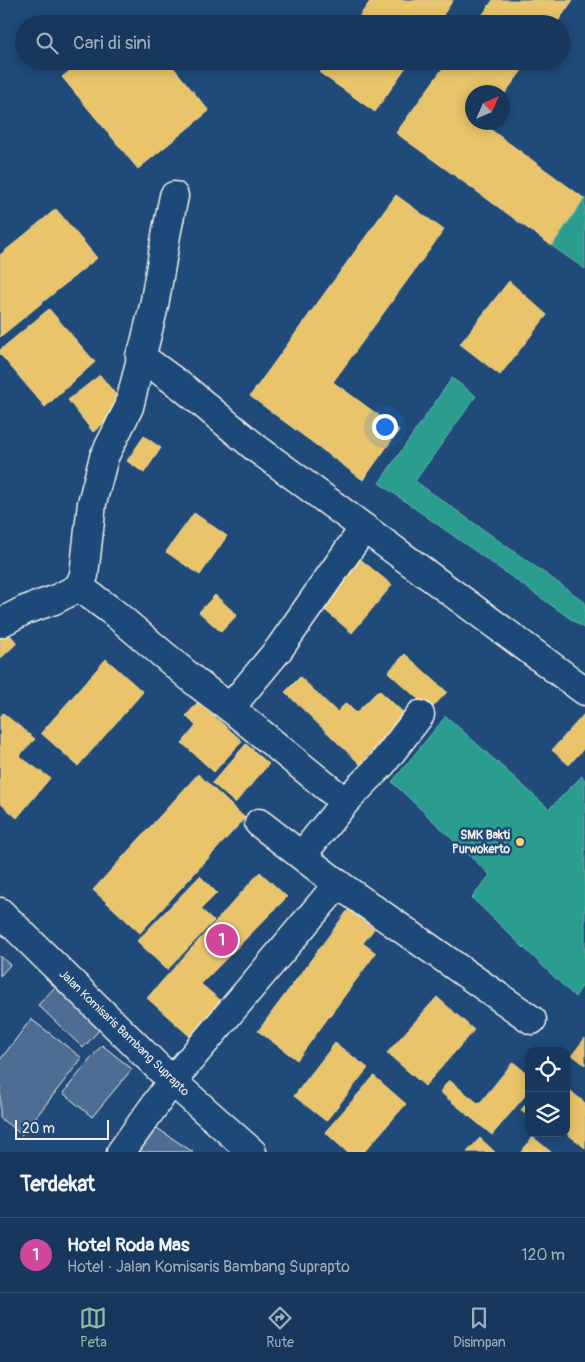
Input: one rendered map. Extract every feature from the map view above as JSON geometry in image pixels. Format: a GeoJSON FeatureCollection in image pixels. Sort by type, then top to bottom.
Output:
{"type":"FeatureCollection","features":[{"type":"Feature","properties":{"kind":"street"},"geometry":{"type":"LineString","coordinates":[[0,623],[79,587],[84,575],[92,503],[104,457],[129,407],[140,356],[154,306],[174,196]]}},
{"type":"Feature","properties":{"kind":"street"},"geometry":{"type":"LineString","coordinates":[[140,356],[184,388],[256,448],[585,691]]}},
{"type":"Feature","properties":{"kind":"street"},"geometry":{"type":"LineString","coordinates":[[230,708],[279,649],[364,528]]}},
{"type":"Feature","properties":{"kind":"street"},"geometry":{"type":"LineString","coordinates":[[79,587],[113,612],[198,684],[345,802]]}},
{"type":"Feature","properties":{"kind":"street"},"geometry":{"type":"LineString","coordinates":[[302,855],[345,802],[382,764],[420,715]]}},
{"type":"Feature","properties":{"kind":"street"},"geometry":{"type":"LineString","coordinates":[[259,823],[338,884],[532,1020]]}},
{"type":"Feature","properties":{"kind":"street"},"geometry":{"type":"LineString","coordinates":[[122,1152],[172,1081],[338,884]]}},
{"type":"Feature","properties":{"kind":"street","name":"Jalan Komisaris Bambang Suprapto"},"geometry":{"type":"LineString","coordinates":[[0,912],[172,1081],[252,1152]]}},
{"type":"Feature","properties":{"kind":"building: Hunian"},"geometry":{"type":"Polygon","coordinates":[[[371,0],[453,0],[443,15],[360,15],[371,0]]]}},
{"type":"Feature","properties":{"kind":"building: Hunian"},"geometry":{"type":"Polygon","coordinates":[[[493,0],[573,0],[562,15],[482,15],[493,0]]]}},
{"type":"Feature","properties":{"kind":"building: Hunian"},"geometry":{"type":"Polygon","coordinates":[[[71,70],[175,70],[209,111],[138,169],[62,77],[71,70]]]}},
{"type":"Feature","properties":{"kind":"building: Hunian"},"geometry":{"type":"Polygon","coordinates":[[[322,70],[404,70],[375,112],[320,73],[322,70]]]}},
{"type":"Feature","properties":{"kind":"building: Hunian"},"geometry":{"type":"Polygon","coordinates":[[[442,70],[522,70],[510,86],[465,85],[465,130],[491,130],[585,199],[552,246],[396,133],[442,70]]]}},
{"type":"Feature","properties":{"kind":"building: Hunian"},"geometry":{"type":"Polygon","coordinates":[[[396,195],[444,230],[333,382],[399,430],[363,480],[250,396],[396,195]]]}},
{"type":"Feature","properties":{"kind":"building: Hunian"},"geometry":{"type":"Polygon","coordinates":[[[56,209],[97,258],[0,337],[0,255],[56,209]]]}},
{"type":"Feature","properties":{"kind":"building: Hunian"},"geometry":{"type":"Polygon","coordinates":[[[509,281],[547,315],[500,375],[460,344],[509,281]]]}},
{"type":"Feature","properties":{"kind":"building: Hunian"},"geometry":{"type":"Polygon","coordinates":[[[49,309],[95,362],[45,407],[0,354],[0,350],[49,309]]]}},
{"type":"Feature","properties":{"kind":"building: Hunian"},"geometry":{"type":"Polygon","coordinates":[[[100,375],[125,406],[93,432],[68,400],[100,375]]]}},
{"type":"Feature","properties":{"kind":"building: Hunian"},"geometry":{"type":"Polygon","coordinates":[[[144,436],[161,448],[144,473],[127,461],[144,436]]]}},
{"type":"Feature","properties":{"kind":"building: Hunian"},"geometry":{"type":"Polygon","coordinates":[[[194,513],[227,536],[200,575],[166,552],[194,513]]]}},
{"type":"Feature","properties":{"kind":"building: Hunian"},"geometry":{"type":"Polygon","coordinates":[[[359,558],[392,585],[352,633],[320,606],[359,558]]]}},
{"type":"Feature","properties":{"kind":"building: Hunian"},"geometry":{"type":"Polygon","coordinates":[[[215,595],[237,615],[221,632],[199,612],[215,595]]]}},
{"type":"Feature","properties":{"kind":"building: Hunian"},"geometry":{"type":"Polygon","coordinates":[[[0,623],[17,643],[0,659],[0,623]]]}},
{"type":"Feature","properties":{"kind":"building: Hunian"},"geometry":{"type":"Polygon","coordinates":[[[405,654],[447,692],[430,710],[388,672],[405,654]]]}},
{"type":"Feature","properties":{"kind":"building: Hunian"},"geometry":{"type":"Polygon","coordinates":[[[106,659],[143,692],[78,766],[41,733],[106,659]]]}},
{"type":"Feature","properties":{"kind":"building: Hunian"},"geometry":{"type":"Polygon","coordinates":[[[300,677],[337,712],[346,703],[356,713],[379,690],[406,715],[360,764],[285,692],[300,677]]]}},
{"type":"Feature","properties":{"kind":"building: Hunian"},"geometry":{"type":"Polygon","coordinates":[[[198,702],[242,741],[214,772],[182,743],[196,726],[186,716],[198,702]]]}},
{"type":"Feature","properties":{"kind":"building: Hunian"},"geometry":{"type":"Polygon","coordinates":[[[3,713],[35,739],[19,756],[50,778],[17,818],[0,803],[0,717],[3,713]]]}},
{"type":"Feature","properties":{"kind":"building: Hunian"},"geometry":{"type":"Polygon","coordinates":[[[585,713],[585,747],[569,765],[552,750],[585,713]]]}},
{"type":"Feature","properties":{"kind":"building: Hunian"},"geometry":{"type":"Polygon","coordinates":[[[246,744],[269,764],[235,803],[212,783],[246,744]]]}},
{"type":"Feature","properties":{"kind":"building: Hunian"},"geometry":{"type":"Polygon","coordinates":[[[198,774],[245,818],[140,933],[93,890],[198,774]]]}},
{"type":"Feature","properties":{"kind":"building: Hunian"},"geometry":{"type":"Polygon","coordinates":[[[260,872],[287,897],[201,984],[227,1006],[195,1041],[147,998],[260,872]]]}},
{"type":"Feature","properties":{"kind":"building: Hunian"},"geometry":{"type":"Polygon","coordinates":[[[200,876],[217,893],[201,909],[214,921],[167,970],[137,941],[200,876]]]}},
{"type":"Feature","properties":{"kind":"building: Hunian"},"geometry":{"type":"Polygon","coordinates":[[[348,910],[374,929],[363,943],[376,953],[297,1060],[258,1031],[348,910]]]}},
{"type":"Feature","properties":{"kind":"building: Hunian"},"geometry":{"type":"Polygon","coordinates":[[[437,997],[474,1030],[425,1086],[387,1053],[437,997]]]}},
{"type":"Feature","properties":{"kind":"building: Hunian"},"geometry":{"type":"Polygon","coordinates":[[[585,1038],[585,1065],[572,1055],[585,1038]]]}},
{"type":"Feature","properties":{"kind":"building: Hunian"},"geometry":{"type":"Polygon","coordinates":[[[335,1043],[368,1068],[326,1121],[294,1096],[335,1043]]]}},
{"type":"Feature","properties":{"kind":"building: Hunian"},"geometry":{"type":"Polygon","coordinates":[[[513,1062],[525,1072],[525,1096],[492,1135],[440,1092],[449,1080],[479,1104],[513,1062]]]}},
{"type":"Feature","properties":{"kind":"building: Hunian"},"geometry":{"type":"Polygon","coordinates":[[[374,1076],[406,1104],[364,1152],[347,1152],[325,1132],[374,1076]]]}},
{"type":"Feature","properties":{"kind":"building: Hunian"},"geometry":{"type":"Polygon","coordinates":[[[570,1090],[585,1103],[585,1148],[570,1136],[570,1090]]]}},
{"type":"Feature","properties":{"kind":"building: Hunian"},"geometry":{"type":"Polygon","coordinates":[[[525,1106],[525,1114],[521,1110],[525,1106]]]}},
{"type":"Feature","properties":{"kind":"building: Hunian"},"geometry":{"type":"Polygon","coordinates":[[[533,1137],[551,1152],[521,1152],[533,1137]]]}},
{"type":"Feature","properties":{"kind":"building: Hunian"},"geometry":{"type":"Polygon","coordinates":[[[480,1138],[495,1152],[467,1152],[480,1138]]]}},
{"type":"Feature","properties":{"kind":"building: Sekolah"},"geometry":{"type":"Polygon","coordinates":[[[585,198],[585,269],[552,246],[585,198]]]}},
{"type":"Feature","properties":{"kind":"building: Sekolah"},"geometry":{"type":"Polygon","coordinates":[[[452,378],[476,396],[415,481],[585,602],[585,629],[379,483],[452,378]]]}},
{"type":"Feature","properties":{"kind":"building: Sekolah","name":"SMK Bakti Purwokerto"},"geometry":{"type":"Polygon","coordinates":[[[446,716],[549,809],[582,776],[585,780],[585,982],[575,997],[472,898],[490,875],[392,782],[446,716]]]}},
{"type":"Feature","properties":{"kind":"building: Lainnya"},"geometry":{"type":"Polygon","coordinates":[[[0,956],[10,965],[0,976],[0,956]]]}},
{"type":"Feature","properties":{"kind":"building: Lainnya"},"geometry":{"type":"Polygon","coordinates":[[[57,985],[101,1028],[83,1048],[38,1005],[57,985]]]}},
{"type":"Feature","properties":{"kind":"building: Lainnya"},"geometry":{"type":"Polygon","coordinates":[[[31,1019],[82,1058],[22,1135],[0,1118],[0,1060],[31,1019]]]}},
{"type":"Feature","properties":{"kind":"building: Lainnya"},"geometry":{"type":"Polygon","coordinates":[[[102,1045],[132,1069],[92,1117],[63,1093],[102,1045]]]}},
{"type":"Feature","properties":{"kind":"building: Lainnya"},"geometry":{"type":"Polygon","coordinates":[[[148,1122],[193,1152],[126,1152],[148,1122]]]}},
{"type":"Feature","properties":{"kind":"place","name":"SMK Bakti Purwokerto"},"geometry":{"type":"Point","coordinates":[520,842]}},
{"type":"Feature","properties":{"kind":"place","name":"Hotel Roda Mas"},"geometry":{"type":"Point","coordinates":[222,940]}}]}
